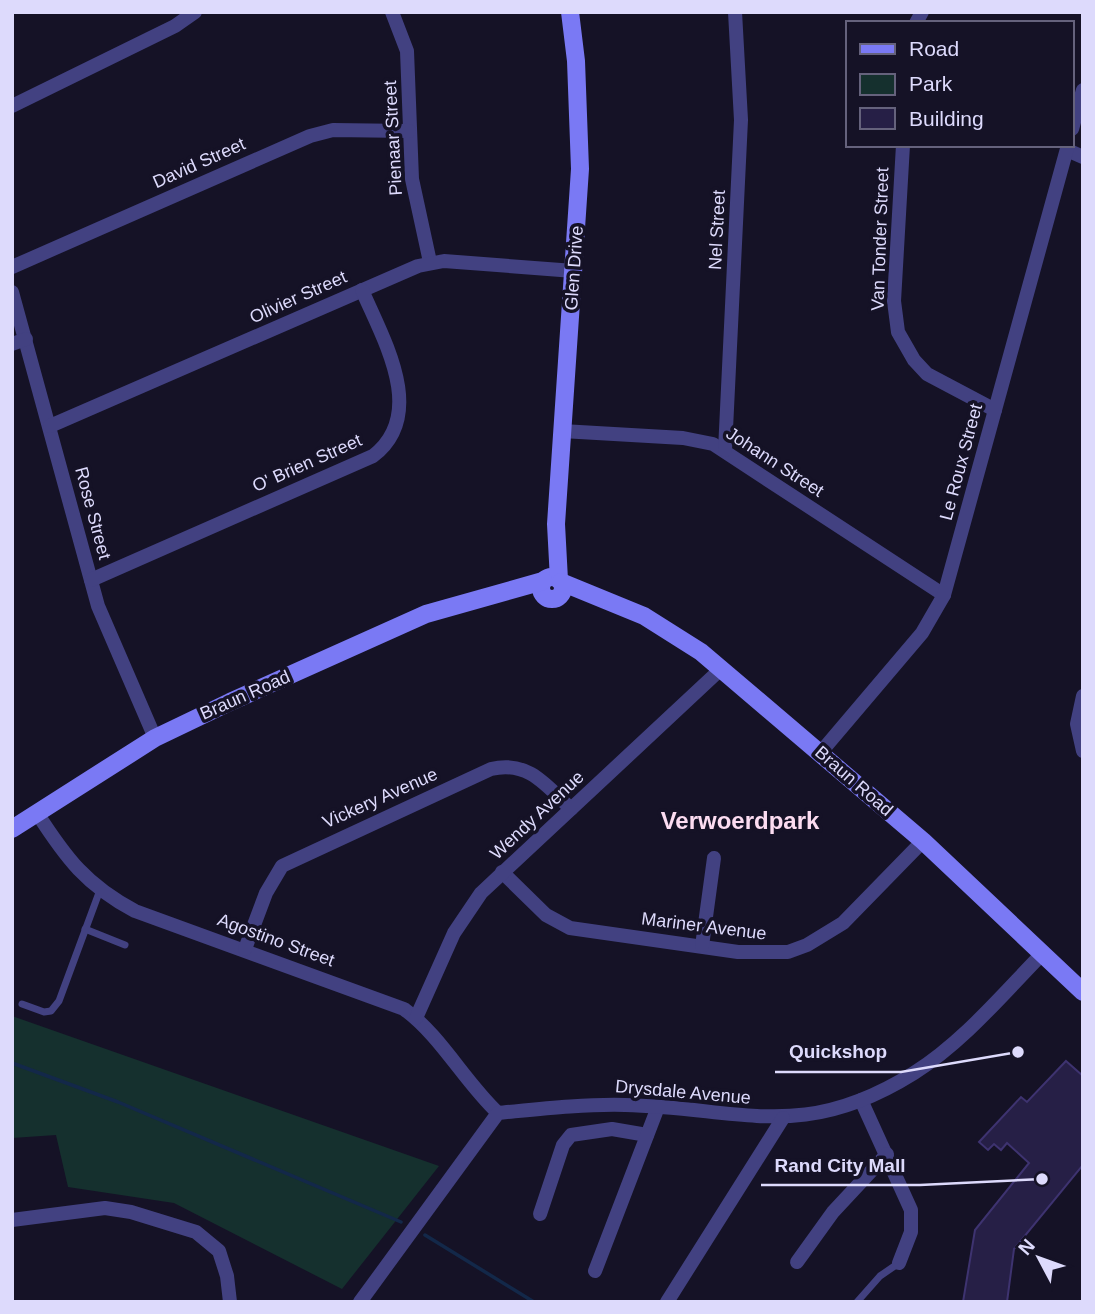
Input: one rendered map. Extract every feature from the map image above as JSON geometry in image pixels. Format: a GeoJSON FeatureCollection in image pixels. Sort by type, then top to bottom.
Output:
{"type":"FeatureCollection","features":[{"type":"Feature","properties":{"kind":"street"},"geometry":{"type":"LineString","coordinates":[[12,106],[175,26],[195,12]]}},
{"type":"Feature","properties":{"kind":"street","name":"Pienaar Street"},"geometry":{"type":"LineString","coordinates":[[392,12],[407,51],[414,189],[430,262]]}},
{"type":"Feature","properties":{"kind":"street","name":"Glen Drive"},"geometry":{"type":"LineString","coordinates":[[551,586],[574,271],[580,131],[570,12]]}},
{"type":"Feature","properties":{"kind":"street","name":"Nel Street"},"geometry":{"type":"LineString","coordinates":[[725,450],[741,120],[735,12]]}},
{"type":"Feature","properties":{"kind":"street"},"geometry":{"type":"LineString","coordinates":[[1074,122],[1083,90]]}},
{"type":"Feature","properties":{"kind":"street","name":"David Street"},"geometry":{"type":"LineString","coordinates":[[12,267],[310,136],[333,130],[410,131]]}},
{"type":"Feature","properties":{"kind":"street","name":"Van Tonder Street"},"geometry":{"type":"LineString","coordinates":[[903,147],[894,302],[898,332],[914,360],[927,374],[995,410]]}},
{"type":"Feature","properties":{"kind":"street"},"geometry":{"type":"LineString","coordinates":[[1067,148],[1083,156]]}},
{"type":"Feature","properties":{"kind":"street","name":"Le Roux Street"},"geometry":{"type":"LineString","coordinates":[[821,752],[922,633],[944,595],[1067,148]]}},
{"type":"Feature","properties":{"kind":"street","name":"Olivier Street"},"geometry":{"type":"LineString","coordinates":[[50,426],[430,262],[574,271]]}},
{"type":"Feature","properties":{"kind":"street","name":"O' Brien Street"},"geometry":{"type":"LineString","coordinates":[[91,580],[373,456],[392,439],[398,417],[397,376],[362,290]]}},
{"type":"Feature","properties":{"kind":"street","name":"Rose Street"},"geometry":{"type":"LineString","coordinates":[[12,292],[19,342],[50,426],[104,625],[155,738]]}},
{"type":"Feature","properties":{"kind":"street","name":"Johann Street"},"geometry":{"type":"LineString","coordinates":[[562,431],[683,438],[725,450],[944,595]]}},
{"type":"Feature","properties":{"kind":"street","name":"Braun Road"},"geometry":{"type":"LineString","coordinates":[[12,829],[155,738],[426,614],[494,595],[551,586],[602,601],[663,625],[722,668],[923,841],[1083,992]]}},
{"type":"Feature","properties":{"kind":"street","name":"Wendy Avenue"},"geometry":{"type":"LineString","coordinates":[[416,1018],[471,904],[722,668]]}},
{"type":"Feature","properties":{"kind":"street"},"geometry":{"type":"LineString","coordinates":[[1083,696],[1077,723],[1083,751]]}},
{"type":"Feature","properties":{"kind":"street","name":"Vickery Avenue"},"geometry":{"type":"LineString","coordinates":[[245,949],[266,893],[282,866],[491,769],[503,766],[524,769],[571,809]]}},
{"type":"Feature","properties":{"kind":"street","name":"Agostino Street"},"geometry":{"type":"LineString","coordinates":[[37,813],[64,856],[100,890],[135,911],[391,1002],[416,1018],[470,1085],[498,1113]]}},
{"type":"Feature","properties":{"kind":"street","name":"Mariner Avenue"},"geometry":{"type":"LineString","coordinates":[[502,873],[546,915],[570,928],[766,954],[788,952],[807,945],[848,918],[923,841]]}},
{"type":"Feature","properties":{"kind":"street"},"geometry":{"type":"LineString","coordinates":[[702,946],[713,858]]}},
{"type":"Feature","properties":{"kind":"street","name":"Drysdale Avenue"},"geometry":{"type":"LineString","coordinates":[[498,1113],[593,1105],[657,1107],[783,1118],[816,1115],[861,1100],[914,1073],[967,1030],[1042,954]]}},
{"type":"Feature","properties":{"kind":"street"},"geometry":{"type":"LineString","coordinates":[[861,1100],[887,1154],[912,1221],[908,1244],[899,1263]]}},
{"type":"Feature","properties":{"kind":"street"},"geometry":{"type":"LineString","coordinates":[[595,1271],[657,1107]]}},
{"type":"Feature","properties":{"kind":"street"},"geometry":{"type":"LineString","coordinates":[[360,1302],[498,1113]]}},
{"type":"Feature","properties":{"kind":"street"},"geometry":{"type":"LineString","coordinates":[[667,1302],[783,1118]]}},
{"type":"Feature","properties":{"kind":"street"},"geometry":{"type":"LineString","coordinates":[[540,1214],[563,1145],[571,1135],[612,1129],[647,1135]]}},
{"type":"Feature","properties":{"kind":"street"},"geometry":{"type":"LineString","coordinates":[[797,1262],[833,1212],[887,1154]]}},
{"type":"Feature","properties":{"kind":"street"},"geometry":{"type":"LineString","coordinates":[[12,1220],[105,1208],[131,1212],[196,1232],[219,1251],[227,1276],[230,1302]]}},
{"type":"Feature","properties":{"kind":"lane"},"geometry":{"type":"LineString","coordinates":[[22,1004],[44,1012],[51,1011],[59,1001],[100,890]]}},
{"type":"Feature","properties":{"kind":"lane"},"geometry":{"type":"LineString","coordinates":[[85,929],[125,945]]}},
{"type":"Feature","properties":{"kind":"lane"},"geometry":{"type":"LineString","coordinates":[[857,1302],[880,1276],[899,1263]]}},
{"type":"Feature","properties":{"kind":"green space"},"geometry":{"type":"Polygon","coordinates":[[[12,1016],[439,1166],[342,1289],[174,1203],[68,1187],[56,1135],[12,1138],[12,1016]]]}},
{"type":"Feature","properties":{"kind":"building"},"geometry":{"type":"Polygon","coordinates":[[[1066,1061],[1083,1076],[1083,1165],[1014,1249],[1007,1302],[963,1302],[975,1230],[1029,1163],[1007,1143],[1001,1150],[994,1144],[988,1150],[979,1142],[1021,1097],[1027,1102],[1066,1061]]]}},
{"type":"Feature","properties":{"kind":"waterway"},"geometry":{"type":"LineString","coordinates":[[12,1063],[118,1102],[401,1222]]}},
{"type":"Feature","properties":{"kind":"waterway"},"geometry":{"type":"LineString","coordinates":[[425,1235],[534,1302]]}},
{"type":"Feature","properties":{"kind":"place","name":"Quickshop"},"geometry":{"type":"Point","coordinates":[1018,1052]}},
{"type":"Feature","properties":{"kind":"place","name":"Rand City Mall"},"geometry":{"type":"Point","coordinates":[1042,1179]}},
{"type":"Feature","properties":{"kind":"district","name":"Verwoerdpark"},"geometry":{"type":"Point","coordinates":[740,820]}}]}
